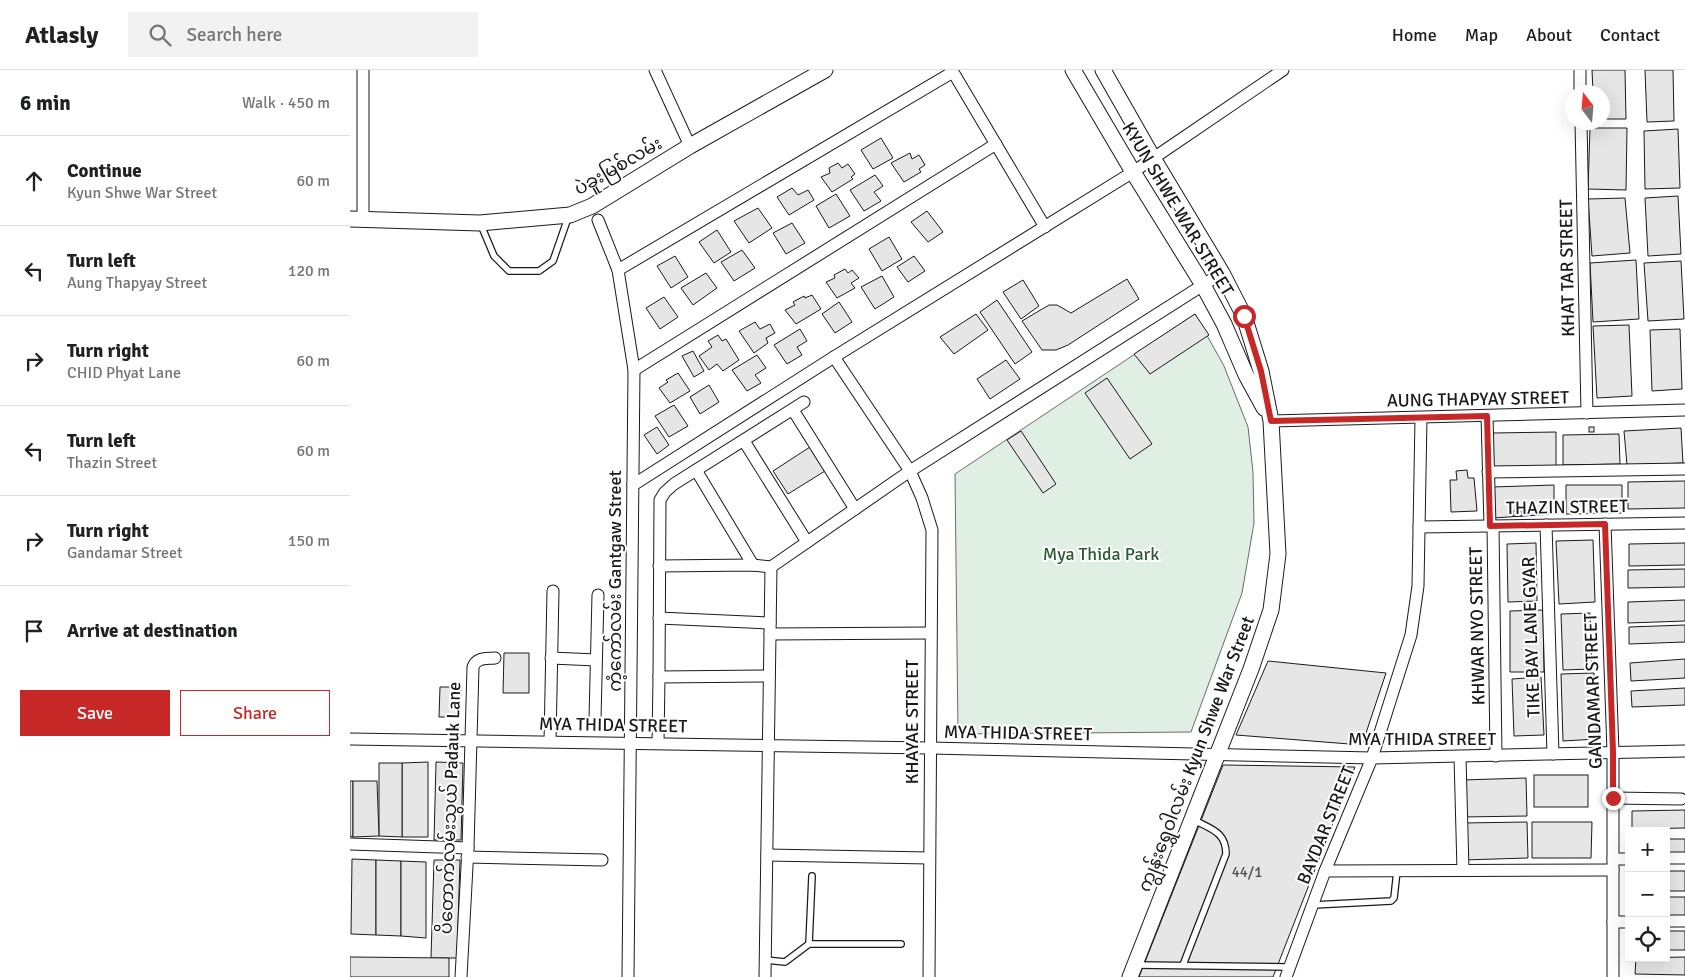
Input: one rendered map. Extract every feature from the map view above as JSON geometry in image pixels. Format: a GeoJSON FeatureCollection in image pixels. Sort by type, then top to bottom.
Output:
{"type":"FeatureCollection","features":[{"type":"Feature","properties":{"kind":"street"},"geometry":{"type":"LineString","coordinates":[[356,219],[363,70]]}},
{"type":"Feature","properties":{"kind":"street"},"geometry":{"type":"LineString","coordinates":[[654,70],[690,146]]}},
{"type":"Feature","properties":{"kind":"street","name":"ပဲခူးမြစ်လမ်း"},"geometry":{"type":"LineString","coordinates":[[356,219],[480,223],[570,215],[592,206],[690,146],[825,70]]}},
{"type":"Feature","properties":{"kind":"street","name":"KYUN SHWE WAR STREET"},"geometry":{"type":"LineString","coordinates":[[1073,70],[1132,172],[1203,285],[1224,324],[1246,375],[1271,421]]}},
{"type":"Feature","properties":{"kind":"street","name":"KYUN SHWE WAR STREET"},"geometry":{"type":"LineString","coordinates":[[1103,70],[1222,273],[1244,316],[1261,371],[1271,421]]}},
{"type":"Feature","properties":{"kind":"street"},"geometry":{"type":"LineString","coordinates":[[633,485],[834,357],[1132,172],[1283,70]]}},
{"type":"Feature","properties":{"kind":"street"},"geometry":{"type":"LineString","coordinates":[[1580,70],[1580,85]]}},
{"type":"Feature","properties":{"kind":"street"},"geometry":{"type":"LineString","coordinates":[[618,270],[953,72],[1045,227]]}},
{"type":"Feature","properties":{"kind":"street","name":"KHAT TAR STREET"},"geometry":{"type":"LineString","coordinates":[[1581,130],[1587,413]]}},
{"type":"Feature","properties":{"kind":"street"},"geometry":{"type":"LineString","coordinates":[[634,370],[996,144]]}},
{"type":"Feature","properties":{"kind":"street","name":"ကံ့ကော်လမ်း Gantgaw Street"},"geometry":{"type":"LineString","coordinates":[[598,220],[618,270],[634,370],[632,743],[628,977]]}},
{"type":"Feature","properties":{"kind":"street"},"geometry":{"type":"LineString","coordinates":[[659,566],[753,565],[770,567],[910,472],[1222,273]]}},
{"type":"Feature","properties":{"kind":"street","name":"KHAYAE STREET"},"geometry":{"type":"LineString","coordinates":[[834,357],[910,472],[922,498],[932,530],[929,977]]}},
{"type":"Feature","properties":{"kind":"street"},"geometry":{"type":"LineString","coordinates":[[658,743],[660,500],[665,492],[674,484],[804,402]]}},
{"type":"Feature","properties":{"kind":"street"},"geometry":{"type":"LineString","coordinates":[[792,410],[855,509]]}},
{"type":"Feature","properties":{"kind":"street","name":"AUNG THAPYAY STREET"},"geometry":{"type":"LineString","coordinates":[[1271,421],[1685,410]]}},
{"type":"Feature","properties":{"kind":"street","name":"KHWAR NYO STREET"},"geometry":{"type":"LineString","coordinates":[[1487,416],[1490,472],[1496,756]]}},
{"type":"Feature","properties":{"kind":"street","name":"BAYDAR STREET"},"geometry":{"type":"LineString","coordinates":[[1287,972],[1372,758],[1411,635],[1418,586],[1421,418]]}},
{"type":"Feature","properties":{"kind":"street","name":"ကျွန်းရွှေဝါလမ်း Kyun Shwe War Street"},"geometry":{"type":"LineString","coordinates":[[1132,971],[1251,669],[1271,610],[1278,554],[1271,421]]}},
{"type":"Feature","properties":{"kind":"street"},"geometry":{"type":"LineString","coordinates":[[744,441],[807,542]]}},
{"type":"Feature","properties":{"kind":"street"},"geometry":{"type":"LineString","coordinates":[[1490,472],[1685,469]]}},
{"type":"Feature","properties":{"kind":"street"},"geometry":{"type":"LineString","coordinates":[[696,470],[753,565]]}},
{"type":"Feature","properties":{"kind":"street","name":"THAZIN STREET"},"geometry":{"type":"LineString","coordinates":[[1419,527],[1491,526],[1546,528],[1605,524],[1685,523]]}},
{"type":"Feature","properties":{"kind":"street","name":"GANDAMAR STREET"},"geometry":{"type":"LineString","coordinates":[[1605,524],[1613,752],[1613,977]]}},
{"type":"Feature","properties":{"kind":"street","name":"TIKE BAY LANE GYAR"},"geometry":{"type":"LineString","coordinates":[[1546,528],[1552,748]]}},
{"type":"Feature","properties":{"kind":"street"},"geometry":{"type":"LineString","coordinates":[[765,977],[770,567]]}},
{"type":"Feature","properties":{"kind":"street"},"geometry":{"type":"LineString","coordinates":[[550,742],[553,591]]}},
{"type":"Feature","properties":{"kind":"street"},"geometry":{"type":"LineString","coordinates":[[595,719],[598,595]]}},
{"type":"Feature","properties":{"kind":"street"},"geometry":{"type":"LineString","coordinates":[[659,618],[770,628],[930,633]]}},
{"type":"Feature","properties":{"kind":"street","name":"ပိတောက်လမ်းသွယ် Padauk Lane"},"geometry":{"type":"LineString","coordinates":[[462,977],[473,667],[479,659],[495,658]]}},
{"type":"Feature","properties":{"kind":"street"},"geometry":{"type":"LineString","coordinates":[[551,658],[596,660]]}},
{"type":"Feature","properties":{"kind":"street"},"geometry":{"type":"LineString","coordinates":[[659,677],[769,676]]}},
{"type":"Feature","properties":{"kind":"street","name":"MYA THIDA STREET"},"geometry":{"type":"LineString","coordinates":[[350,739],[930,748],[1372,758],[1496,756],[1552,748],[1613,752],[1685,751]]}},
{"type":"Feature","properties":{"kind":"street"},"geometry":{"type":"LineString","coordinates":[[1460,757],[1463,870]]}},
{"type":"Feature","properties":{"kind":"street"},"geometry":{"type":"LineString","coordinates":[[1613,798],[1681,799]]}},
{"type":"Feature","properties":{"kind":"street"},"geometry":{"type":"LineString","coordinates":[[350,844],[467,853],[602,860]]}},
{"type":"Feature","properties":{"kind":"street"},"geometry":{"type":"LineString","coordinates":[[767,854],[929,858]]}},
{"type":"Feature","properties":{"kind":"street"},"geometry":{"type":"LineString","coordinates":[[1670,858],[1685,858]]}},
{"type":"Feature","properties":{"kind":"street"},"geometry":{"type":"LineString","coordinates":[[1326,870],[1463,870],[1613,864],[1625,860]]}},
{"type":"Feature","properties":{"kind":"street"},"geometry":{"type":"LineString","coordinates":[[1670,921],[1685,921]]}},
{"type":"Feature","properties":{"kind":"street"},"geometry":{"type":"LineString","coordinates":[[1613,922],[1625,922]]}},
{"type":"Feature","properties":{"kind":"lane"},"geometry":{"type":"LineString","coordinates":[[480,223],[494,256],[509,271],[539,271],[552,261],[570,215]]}},
{"type":"Feature","properties":{"kind":"lane"},"geometry":{"type":"LineString","coordinates":[[1183,965],[1226,854],[1226,843],[1221,835],[1191,818]]}},
{"type":"Feature","properties":{"kind":"lane"},"geometry":{"type":"LineString","coordinates":[[1313,905],[1391,901],[1394,898],[1397,870]]}},
{"type":"Feature","properties":{"kind":"lane"},"geometry":{"type":"LineString","coordinates":[[810,944],[812,876]]}},
{"type":"Feature","properties":{"kind":"lane"},"geometry":{"type":"LineString","coordinates":[[766,960],[784,962],[810,944],[901,944]]}},
{"type":"Feature","properties":{"kind":"lane"},"geometry":{"type":"LineString","coordinates":[[1132,971],[1183,965],[1287,972]]}},
{"type":"Feature","properties":{"kind":"green space","name":"Mya Thida Park"},"geometry":{"type":"Polygon","coordinates":[[[1195,314],[1224,366],[1248,427],[1253,472],[1254,523],[1242,593],[1191,732],[958,734],[955,474],[1195,314]]]}},
{"type":"Feature","properties":{"kind":"building"},"geometry":{"type":"Polygon","coordinates":[[[1592,70],[1625,70],[1626,119],[1610,119],[1610,85],[1593,85],[1592,70]]]}},
{"type":"Feature","properties":{"kind":"building"},"geometry":{"type":"Polygon","coordinates":[[[1645,70],[1673,70],[1674,121],[1647,122],[1645,70]]]}},
{"type":"Feature","properties":{"kind":"building"},"geometry":{"type":"Polygon","coordinates":[[[1627,128],[1626,190],[1588,189],[1590,130],[1627,128]]]}},
{"type":"Feature","properties":{"kind":"building"},"geometry":{"type":"Polygon","coordinates":[[[1678,129],[1680,188],[1645,189],[1644,131],[1678,129]]]}},
{"type":"Feature","properties":{"kind":"building"},"geometry":{"type":"Polygon","coordinates":[[[881,138],[893,158],[873,169],[861,150],[881,138]]]}},
{"type":"Feature","properties":{"kind":"building"},"geometry":{"type":"Polygon","coordinates":[[[910,153],[912,159],[919,155],[925,165],[919,169],[921,172],[904,182],[891,163],[910,153]]]}},
{"type":"Feature","properties":{"kind":"building"},"geometry":{"type":"Polygon","coordinates":[[[838,163],[842,168],[848,164],[855,174],[851,177],[853,179],[832,192],[821,177],[830,173],[829,168],[838,163]]]}},
{"type":"Feature","properties":{"kind":"building"},"geometry":{"type":"Polygon","coordinates":[[[875,175],[883,186],[874,192],[881,201],[864,211],[850,190],[875,175]]]}},
{"type":"Feature","properties":{"kind":"building"},"geometry":{"type":"Polygon","coordinates":[[[792,188],[798,195],[808,190],[814,200],[789,215],[777,197],[792,188]]]}},
{"type":"Feature","properties":{"kind":"building"},"geometry":{"type":"Polygon","coordinates":[[[836,194],[850,216],[829,228],[816,206],[836,194]]]}},
{"type":"Feature","properties":{"kind":"building"},"geometry":{"type":"Polygon","coordinates":[[[1678,196],[1681,254],[1648,256],[1645,198],[1678,196]]]}},
{"type":"Feature","properties":{"kind":"building"},"geometry":{"type":"Polygon","coordinates":[[[1625,198],[1630,253],[1592,256],[1588,199],[1625,198]]]}},
{"type":"Feature","properties":{"kind":"building"},"geometry":{"type":"Polygon","coordinates":[[[758,208],[772,228],[749,243],[734,221],[758,208]]]}},
{"type":"Feature","properties":{"kind":"building"},"geometry":{"type":"Polygon","coordinates":[[[927,211],[943,232],[928,242],[911,222],[927,211]]]}},
{"type":"Feature","properties":{"kind":"building"},"geometry":{"type":"Polygon","coordinates":[[[792,223],[805,243],[786,254],[773,233],[792,223]]]}},
{"type":"Feature","properties":{"kind":"building"},"geometry":{"type":"Polygon","coordinates":[[[717,230],[731,252],[714,263],[699,242],[717,230]]]}},
{"type":"Feature","properties":{"kind":"building"},"geometry":{"type":"Polygon","coordinates":[[[889,237],[902,259],[882,271],[869,249],[889,237]]]}},
{"type":"Feature","properties":{"kind":"building"},"geometry":{"type":"Polygon","coordinates":[[[742,250],[755,268],[734,281],[721,262],[742,250]]]}},
{"type":"Feature","properties":{"kind":"building"},"geometry":{"type":"Polygon","coordinates":[[[675,256],[688,277],[671,288],[657,266],[675,256]]]}},
{"type":"Feature","properties":{"kind":"building"},"geometry":{"type":"Polygon","coordinates":[[[914,256],[925,271],[908,282],[897,267],[914,256]]]}},
{"type":"Feature","properties":{"kind":"building"},"geometry":{"type":"Polygon","coordinates":[[[1636,260],[1639,319],[1593,322],[1590,263],[1636,260]]]}},
{"type":"Feature","properties":{"kind":"building"},"geometry":{"type":"Polygon","coordinates":[[[1681,261],[1684,319],[1648,321],[1644,263],[1681,261]]]}},
{"type":"Feature","properties":{"kind":"building"},"geometry":{"type":"Polygon","coordinates":[[[845,269],[848,273],[852,270],[859,278],[851,283],[855,288],[837,298],[826,282],[835,278],[834,275],[845,269]]]}},
{"type":"Feature","properties":{"kind":"building"},"geometry":{"type":"Polygon","coordinates":[[[706,273],[717,288],[693,305],[681,288],[706,273]]]}},
{"type":"Feature","properties":{"kind":"building"},"geometry":{"type":"Polygon","coordinates":[[[882,276],[894,297],[875,309],[861,287],[882,276]]]}},
{"type":"Feature","properties":{"kind":"building"},"geometry":{"type":"Polygon","coordinates":[[[1127,279],[1139,299],[1068,345],[1056,350],[1042,350],[1022,321],[1049,305],[1057,305],[1071,313],[1127,279]]]}},
{"type":"Feature","properties":{"kind":"building"},"geometry":{"type":"Polygon","coordinates":[[[1023,280],[1039,306],[1021,319],[1003,292],[1023,280]]]}},
{"type":"Feature","properties":{"kind":"building"},"geometry":{"type":"Polygon","coordinates":[[[812,295],[821,309],[796,324],[785,310],[795,305],[793,302],[804,296],[805,298],[812,295]]]}},
{"type":"Feature","properties":{"kind":"building"},"geometry":{"type":"Polygon","coordinates":[[[664,297],[678,317],[660,329],[646,308],[664,297]]]}},
{"type":"Feature","properties":{"kind":"building"},"geometry":{"type":"Polygon","coordinates":[[[997,300],[1032,352],[1015,364],[980,312],[997,300]]]}},
{"type":"Feature","properties":{"kind":"building"},"geometry":{"type":"Polygon","coordinates":[[[839,302],[852,322],[835,333],[822,314],[839,302]]]}},
{"type":"Feature","properties":{"kind":"building"},"geometry":{"type":"Polygon","coordinates":[[[976,314],[988,330],[954,354],[940,337],[976,314]]]}},
{"type":"Feature","properties":{"kind":"building"},"geometry":{"type":"Polygon","coordinates":[[[1195,314],[1209,335],[1150,374],[1134,354],[1195,314]]]}},
{"type":"Feature","properties":{"kind":"building"},"geometry":{"type":"Polygon","coordinates":[[[755,322],[760,329],[770,324],[775,333],[766,338],[768,343],[754,353],[739,331],[755,322]]]}},
{"type":"Feature","properties":{"kind":"building"},"geometry":{"type":"Polygon","coordinates":[[[1629,325],[1632,396],[1597,398],[1593,326],[1629,325]]]}},
{"type":"Feature","properties":{"kind":"building"},"geometry":{"type":"Polygon","coordinates":[[[800,329],[807,341],[797,347],[802,355],[787,364],[774,345],[800,329]]]}},
{"type":"Feature","properties":{"kind":"building"},"geometry":{"type":"Polygon","coordinates":[[[1680,329],[1682,389],[1652,391],[1650,330],[1680,329]]]}},
{"type":"Feature","properties":{"kind":"building"},"geometry":{"type":"Polygon","coordinates":[[[718,335],[722,341],[726,339],[739,360],[723,371],[717,364],[709,370],[699,356],[712,347],[708,341],[718,335]]]}},
{"type":"Feature","properties":{"kind":"building"},"geometry":{"type":"Polygon","coordinates":[[[693,351],[704,371],[694,377],[682,356],[693,351]]]}},
{"type":"Feature","properties":{"kind":"building"},"geometry":{"type":"Polygon","coordinates":[[[757,355],[766,368],[755,375],[761,383],[747,391],[732,370],[757,355]]]}},
{"type":"Feature","properties":{"kind":"building"},"geometry":{"type":"Polygon","coordinates":[[[1006,360],[1020,379],[990,399],[977,379],[1006,360]]]}},
{"type":"Feature","properties":{"kind":"building"},"geometry":{"type":"Polygon","coordinates":[[[678,373],[690,391],[670,403],[659,388],[668,382],[666,380],[678,373]]]}},
{"type":"Feature","properties":{"kind":"building"},"geometry":{"type":"Polygon","coordinates":[[[1107,378],[1152,444],[1130,459],[1085,393],[1107,378]]]}},
{"type":"Feature","properties":{"kind":"building"},"geometry":{"type":"Polygon","coordinates":[[[709,385],[719,402],[700,414],[690,397],[709,385]]]}},
{"type":"Feature","properties":{"kind":"building"},"geometry":{"type":"Polygon","coordinates":[[[674,405],[688,426],[669,437],[655,416],[674,405]]]}},
{"type":"Feature","properties":{"kind":"building"},"geometry":{"type":"Polygon","coordinates":[[[657,427],[669,445],[657,454],[644,435],[657,427]]]}},
{"type":"Feature","properties":{"kind":"building"},"geometry":{"type":"Polygon","coordinates":[[[1589,427],[1594,427],[1594,432],[1589,432],[1589,427]]]}},
{"type":"Feature","properties":{"kind":"building"},"geometry":{"type":"Polygon","coordinates":[[[1681,428],[1683,463],[1627,465],[1624,431],[1681,428]]]}},
{"type":"Feature","properties":{"kind":"building"},"geometry":{"type":"Polygon","coordinates":[[[1021,431],[1056,484],[1043,493],[1007,440],[1021,431]]]}},
{"type":"Feature","properties":{"kind":"building"},"geometry":{"type":"Polygon","coordinates":[[[1556,432],[1556,468],[1493,468],[1493,433],[1556,432]]]}},
{"type":"Feature","properties":{"kind":"building"},"geometry":{"type":"Polygon","coordinates":[[[1619,434],[1620,464],[1563,465],[1563,435],[1619,434]]]}},
{"type":"Feature","properties":{"kind":"building"},"geometry":{"type":"Polygon","coordinates":[[[810,447],[825,471],[788,494],[773,471],[810,447]]]}},
{"type":"Feature","properties":{"kind":"building"},"geometry":{"type":"Polygon","coordinates":[[[1467,470],[1468,478],[1474,478],[1477,511],[1451,512],[1450,480],[1457,480],[1456,471],[1467,470]]]}},
{"type":"Feature","properties":{"kind":"building"},"geometry":{"type":"Polygon","coordinates":[[[1685,481],[1685,508],[1628,509],[1628,482],[1685,481]]]}},
{"type":"Feature","properties":{"kind":"building"},"geometry":{"type":"Polygon","coordinates":[[[1554,485],[1554,514],[1493,518],[1492,487],[1554,485]]]}},
{"type":"Feature","properties":{"kind":"building"},"geometry":{"type":"Polygon","coordinates":[[[1566,485],[1622,485],[1622,513],[1566,514],[1566,485]]]}},
{"type":"Feature","properties":{"kind":"building"},"geometry":{"type":"Polygon","coordinates":[[[1513,511],[1522,511],[1522,516],[1513,516],[1513,511]]]}},
{"type":"Feature","properties":{"kind":"building"},"geometry":{"type":"Polygon","coordinates":[[[1593,540],[1595,602],[1559,604],[1556,541],[1593,540]]]}},
{"type":"Feature","properties":{"kind":"building"},"geometry":{"type":"Polygon","coordinates":[[[1536,543],[1537,601],[1508,602],[1507,544],[1536,543]]]}},
{"type":"Feature","properties":{"kind":"building"},"geometry":{"type":"Polygon","coordinates":[[[1685,543],[1685,565],[1629,566],[1629,544],[1685,543]]]}},
{"type":"Feature","properties":{"kind":"building"},"geometry":{"type":"Polygon","coordinates":[[[1685,569],[1685,587],[1628,588],[1628,570],[1685,569]]]}},
{"type":"Feature","properties":{"kind":"building"},"geometry":{"type":"Polygon","coordinates":[[[1685,600],[1685,621],[1628,623],[1628,602],[1685,600]]]}},
{"type":"Feature","properties":{"kind":"building"},"geometry":{"type":"Polygon","coordinates":[[[1543,610],[1544,672],[1510,672],[1510,611],[1543,610]]]}},
{"type":"Feature","properties":{"kind":"building"},"geometry":{"type":"Polygon","coordinates":[[[1590,613],[1592,669],[1563,670],[1561,614],[1590,613]]]}},
{"type":"Feature","properties":{"kind":"building"},"geometry":{"type":"Polygon","coordinates":[[[1685,625],[1685,642],[1629,644],[1629,627],[1685,625]]]}},
{"type":"Feature","properties":{"kind":"building"},"geometry":{"type":"Polygon","coordinates":[[[504,653],[529,653],[529,693],[503,693],[504,653]]]}},
{"type":"Feature","properties":{"kind":"building"},"geometry":{"type":"Polygon","coordinates":[[[1685,659],[1685,678],[1631,681],[1630,663],[1685,659]]]}},
{"type":"Feature","properties":{"kind":"building"},"geometry":{"type":"Polygon","coordinates":[[[1268,661],[1386,673],[1362,745],[1236,735],[1268,661]]]}},
{"type":"Feature","properties":{"kind":"building"},"geometry":{"type":"Polygon","coordinates":[[[1594,673],[1597,739],[1563,741],[1561,674],[1594,673]]]}},
{"type":"Feature","properties":{"kind":"building"},"geometry":{"type":"Polygon","coordinates":[[[1541,677],[1544,735],[1514,736],[1512,679],[1541,677]]]}},
{"type":"Feature","properties":{"kind":"building"},"geometry":{"type":"Polygon","coordinates":[[[440,687],[461,687],[460,717],[439,717],[440,687]]]}},
{"type":"Feature","properties":{"kind":"building"},"geometry":{"type":"Polygon","coordinates":[[[1685,688],[1685,705],[1632,707],[1631,691],[1685,688]]]}},
{"type":"Feature","properties":{"kind":"building"},"geometry":{"type":"Polygon","coordinates":[[[428,762],[428,837],[402,837],[402,763],[428,762]]]}},
{"type":"Feature","properties":{"kind":"building"},"geometry":{"type":"Polygon","coordinates":[[[436,762],[463,763],[461,840],[434,840],[436,762]]]}},
{"type":"Feature","properties":{"kind":"building"},"geometry":{"type":"Polygon","coordinates":[[[379,763],[402,763],[402,837],[379,836],[379,763]]]}},
{"type":"Feature","properties":{"kind":"building"},"geometry":{"type":"Polygon","coordinates":[[[1223,765],[1355,767],[1273,977],[1139,977],[1223,765]]]}},
{"type":"Feature","properties":{"kind":"building"},"geometry":{"type":"Polygon","coordinates":[[[1534,775],[1588,775],[1588,807],[1534,807],[1534,775]]]}},
{"type":"Feature","properties":{"kind":"building"},"geometry":{"type":"Polygon","coordinates":[[[1526,778],[1527,816],[1463,817],[1462,780],[1526,778]]]}},
{"type":"Feature","properties":{"kind":"building"},"geometry":{"type":"Polygon","coordinates":[[[350,781],[353,781],[353,837],[350,836],[350,781]]]}},
{"type":"Feature","properties":{"kind":"building"},"geometry":{"type":"Polygon","coordinates":[[[353,781],[377,781],[379,836],[353,837],[353,781]]]}},
{"type":"Feature","properties":{"kind":"building"},"geometry":{"type":"Polygon","coordinates":[[[1685,810],[1685,828],[1632,827],[1632,811],[1685,810]]]}},
{"type":"Feature","properties":{"kind":"building"},"geometry":{"type":"Polygon","coordinates":[[[1527,822],[1528,858],[1463,860],[1462,823],[1527,822]]]}},
{"type":"Feature","properties":{"kind":"building"},"geometry":{"type":"Polygon","coordinates":[[[1532,822],[1592,822],[1591,858],[1532,858],[1532,822]]]}},
{"type":"Feature","properties":{"kind":"building"},"geometry":{"type":"Polygon","coordinates":[[[1670,839],[1685,839],[1685,856],[1670,856],[1670,839]]]}},
{"type":"Feature","properties":{"kind":"building"},"geometry":{"type":"Polygon","coordinates":[[[352,859],[376,860],[376,935],[351,934],[352,859]]]}},
{"type":"Feature","properties":{"kind":"building"},"geometry":{"type":"Polygon","coordinates":[[[376,860],[401,861],[401,936],[376,935],[376,860]]]}},
{"type":"Feature","properties":{"kind":"building"},"geometry":{"type":"Polygon","coordinates":[[[434,860],[460,860],[457,958],[431,958],[434,860]]]}},
{"type":"Feature","properties":{"kind":"building"},"geometry":{"type":"Polygon","coordinates":[[[401,861],[426,862],[426,938],[401,936],[401,861]]]}},
{"type":"Feature","properties":{"kind":"building"},"geometry":{"type":"Polygon","coordinates":[[[1670,871],[1685,871],[1685,891],[1670,891],[1670,871]]]}},
{"type":"Feature","properties":{"kind":"building"},"geometry":{"type":"Polygon","coordinates":[[[1670,897],[1685,897],[1685,917],[1670,917],[1670,897]]]}},
{"type":"Feature","properties":{"kind":"building"},"geometry":{"type":"Polygon","coordinates":[[[1670,931],[1685,931],[1685,950],[1670,950],[1670,931]]]}},
{"type":"Feature","properties":{"kind":"building"},"geometry":{"type":"Polygon","coordinates":[[[350,957],[449,958],[449,977],[350,977],[350,957]]]}},
{"type":"Feature","properties":{"kind":"building"},"geometry":{"type":"Polygon","coordinates":[[[1670,957],[1685,957],[1685,975],[1635,974],[1636,962],[1670,962],[1670,957]]]}},
{"type":"Feature","properties":{"kind":"route"},"geometry":{"type":"LineString","coordinates":[[1244,316],[1261,371],[1271,421],[1487,416],[1490,526],[1605,524],[1613,798]]}}]}
